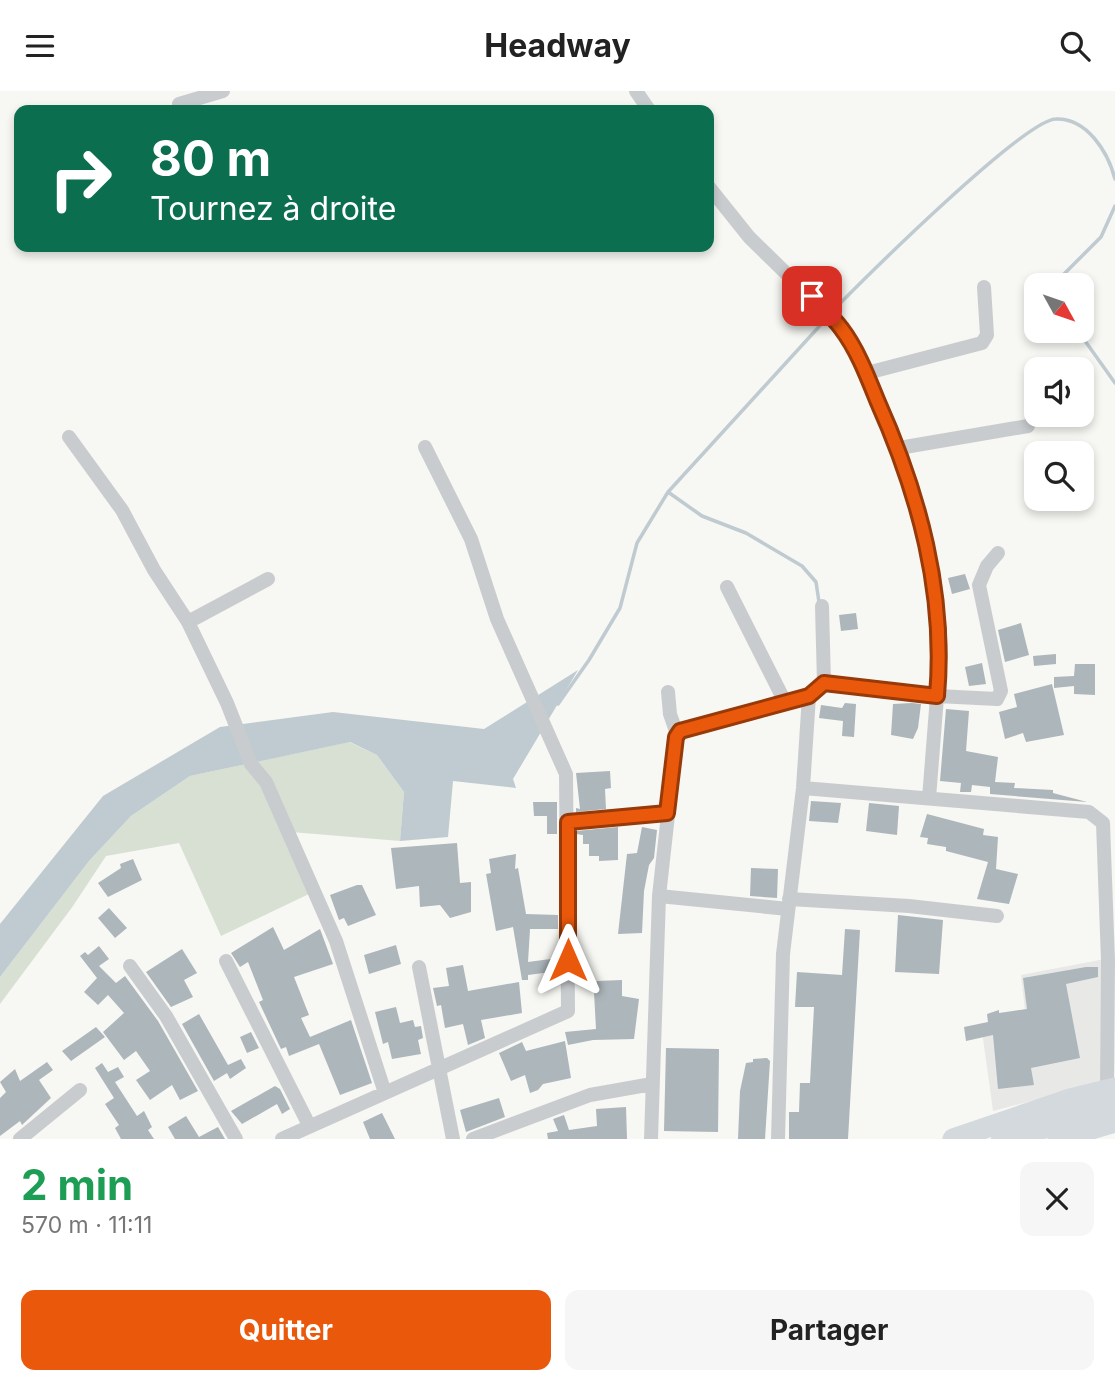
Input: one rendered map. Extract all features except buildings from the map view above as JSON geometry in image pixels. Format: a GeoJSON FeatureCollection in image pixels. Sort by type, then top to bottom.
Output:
{"type":"FeatureCollection","features":[{"type":"Feature","properties":{"kind":"highway"},"geometry":{"type":"LineString","coordinates":[[1003,1139],[1112,1094]]}},
{"type":"Feature","properties":{"kind":"main road"},"geometry":{"type":"LineString","coordinates":[[953,1139],[1057,1103],[1112,1094]]}},
{"type":"Feature","properties":{"kind":"main road"},"geometry":{"type":"LineString","coordinates":[[1058,1139],[1115,1122]]}},
{"type":"Feature","properties":{"kind":"street"},"geometry":{"type":"LineString","coordinates":[[179,104],[223,91]]}},
{"type":"Feature","properties":{"kind":"street"},"geometry":{"type":"LineString","coordinates":[[714,193],[749,237],[842,328],[867,373],[899,448],[915,498],[934,584],[941,646],[929,798]]}},
{"type":"Feature","properties":{"kind":"street"},"geometry":{"type":"LineString","coordinates":[[867,373],[982,343],[987,335],[984,287]]}},
{"type":"Feature","properties":{"kind":"street"},"geometry":{"type":"LineString","coordinates":[[899,448],[1024,427]]}},
{"type":"Feature","properties":{"kind":"street"},"geometry":{"type":"LineString","coordinates":[[69,437],[122,510],[154,570],[188,622],[227,703],[251,764],[266,782],[336,941],[385,1093]]}},
{"type":"Feature","properties":{"kind":"street"},"geometry":{"type":"LineString","coordinates":[[282,1139],[568,1011],[566,774],[528,694],[498,619],[471,539],[425,447]]}},
{"type":"Feature","properties":{"kind":"street"},"geometry":{"type":"LineString","coordinates":[[677,734],[809,696],[824,683],[937,696],[997,699],[1000,695],[979,585],[987,566],[999,553]]}},
{"type":"Feature","properties":{"kind":"street"},"geometry":{"type":"LineString","coordinates":[[188,622],[268,579]]}},
{"type":"Feature","properties":{"kind":"street"},"geometry":{"type":"LineString","coordinates":[[727,587],[785,702]]}},
{"type":"Feature","properties":{"kind":"street"},"geometry":{"type":"LineString","coordinates":[[822,606],[824,683]]}},
{"type":"Feature","properties":{"kind":"street"},"geometry":{"type":"LineString","coordinates":[[651,1139],[659,897],[677,734],[670,714],[668,692]]}},
{"type":"Feature","properties":{"kind":"street"},"geometry":{"type":"LineString","coordinates":[[778,1139],[783,954],[803,788],[809,696]]}},
{"type":"Feature","properties":{"kind":"street"},"geometry":{"type":"LineString","coordinates":[[803,788],[1089,812],[1103,823],[1112,1094]]}},
{"type":"Feature","properties":{"kind":"street"},"geometry":{"type":"LineString","coordinates":[[568,822],[667,813]]}},
{"type":"Feature","properties":{"kind":"street"},"geometry":{"type":"LineString","coordinates":[[659,897],[789,904],[909,906],[997,916]]}},
{"type":"Feature","properties":{"kind":"street"},"geometry":{"type":"LineString","coordinates":[[226,961],[309,1125]]}},
{"type":"Feature","properties":{"kind":"street"},"geometry":{"type":"LineString","coordinates":[[130,966],[166,1016],[236,1139]]}},
{"type":"Feature","properties":{"kind":"street"},"geometry":{"type":"LineString","coordinates":[[419,967],[453,1139]]}},
{"type":"Feature","properties":{"kind":"street"},"geometry":{"type":"LineString","coordinates":[[473,1139],[590,1095],[652,1083]]}},
{"type":"Feature","properties":{"kind":"street"},"geometry":{"type":"LineString","coordinates":[[20,1139],[80,1090]]}},
{"type":"Feature","properties":{"kind":"shaded area"},"geometry":{"type":"Polygon","coordinates":[[[578,670],[513,779],[516,788],[453,781],[448,837],[400,841],[404,792],[377,755],[350,742],[190,776],[131,816],[89,861],[0,977],[0,924],[103,796],[220,727],[333,712],[484,729],[578,670]]]}},
{"type":"Feature","properties":{"kind":"shaded area"},"geometry":{"type":"Polygon","coordinates":[[[349,742],[377,755],[404,792],[400,841],[291,832],[311,893],[221,936],[179,843],[106,856],[73,906],[0,1004],[0,977],[89,861],[131,816],[190,776],[349,742]]]}},
{"type":"Feature","properties":{"kind":"shaded area"},"geometry":{"type":"Polygon","coordinates":[[[1105,959],[1103,1082],[993,1111],[981,1024],[1026,1019],[1021,975],[1105,959]]]}},
{"type":"Feature","properties":{"kind":"waterway"},"geometry":{"type":"LineString","coordinates":[[831,313],[942,205],[1012,145],[1039,126],[1056,119],[1067,120],[1086,130],[1107,158],[1115,179]]}},
{"type":"Feature","properties":{"kind":"waterway"},"geometry":{"type":"LineString","coordinates":[[1065,273],[1101,237],[1115,206]]}},
{"type":"Feature","properties":{"kind":"waterway"},"geometry":{"type":"LineString","coordinates":[[558,704],[589,660],[620,608],[637,543],[668,492],[826,319]]}},
{"type":"Feature","properties":{"kind":"waterway"},"geometry":{"type":"LineString","coordinates":[[1087,343],[1115,383]]}},
{"type":"Feature","properties":{"kind":"waterway"},"geometry":{"type":"LineString","coordinates":[[668,492],[702,516],[746,533],[802,566],[816,582],[819,602]]}},
{"type":"Feature","properties":{"kind":"route"},"geometry":{"type":"LineString","coordinates":[[568,960],[568,822],[667,813],[676,737],[680,731],[809,696],[824,683],[937,696],[941,646],[934,584],[915,498],[899,448],[861,361],[842,328],[812,296]]}}]}
